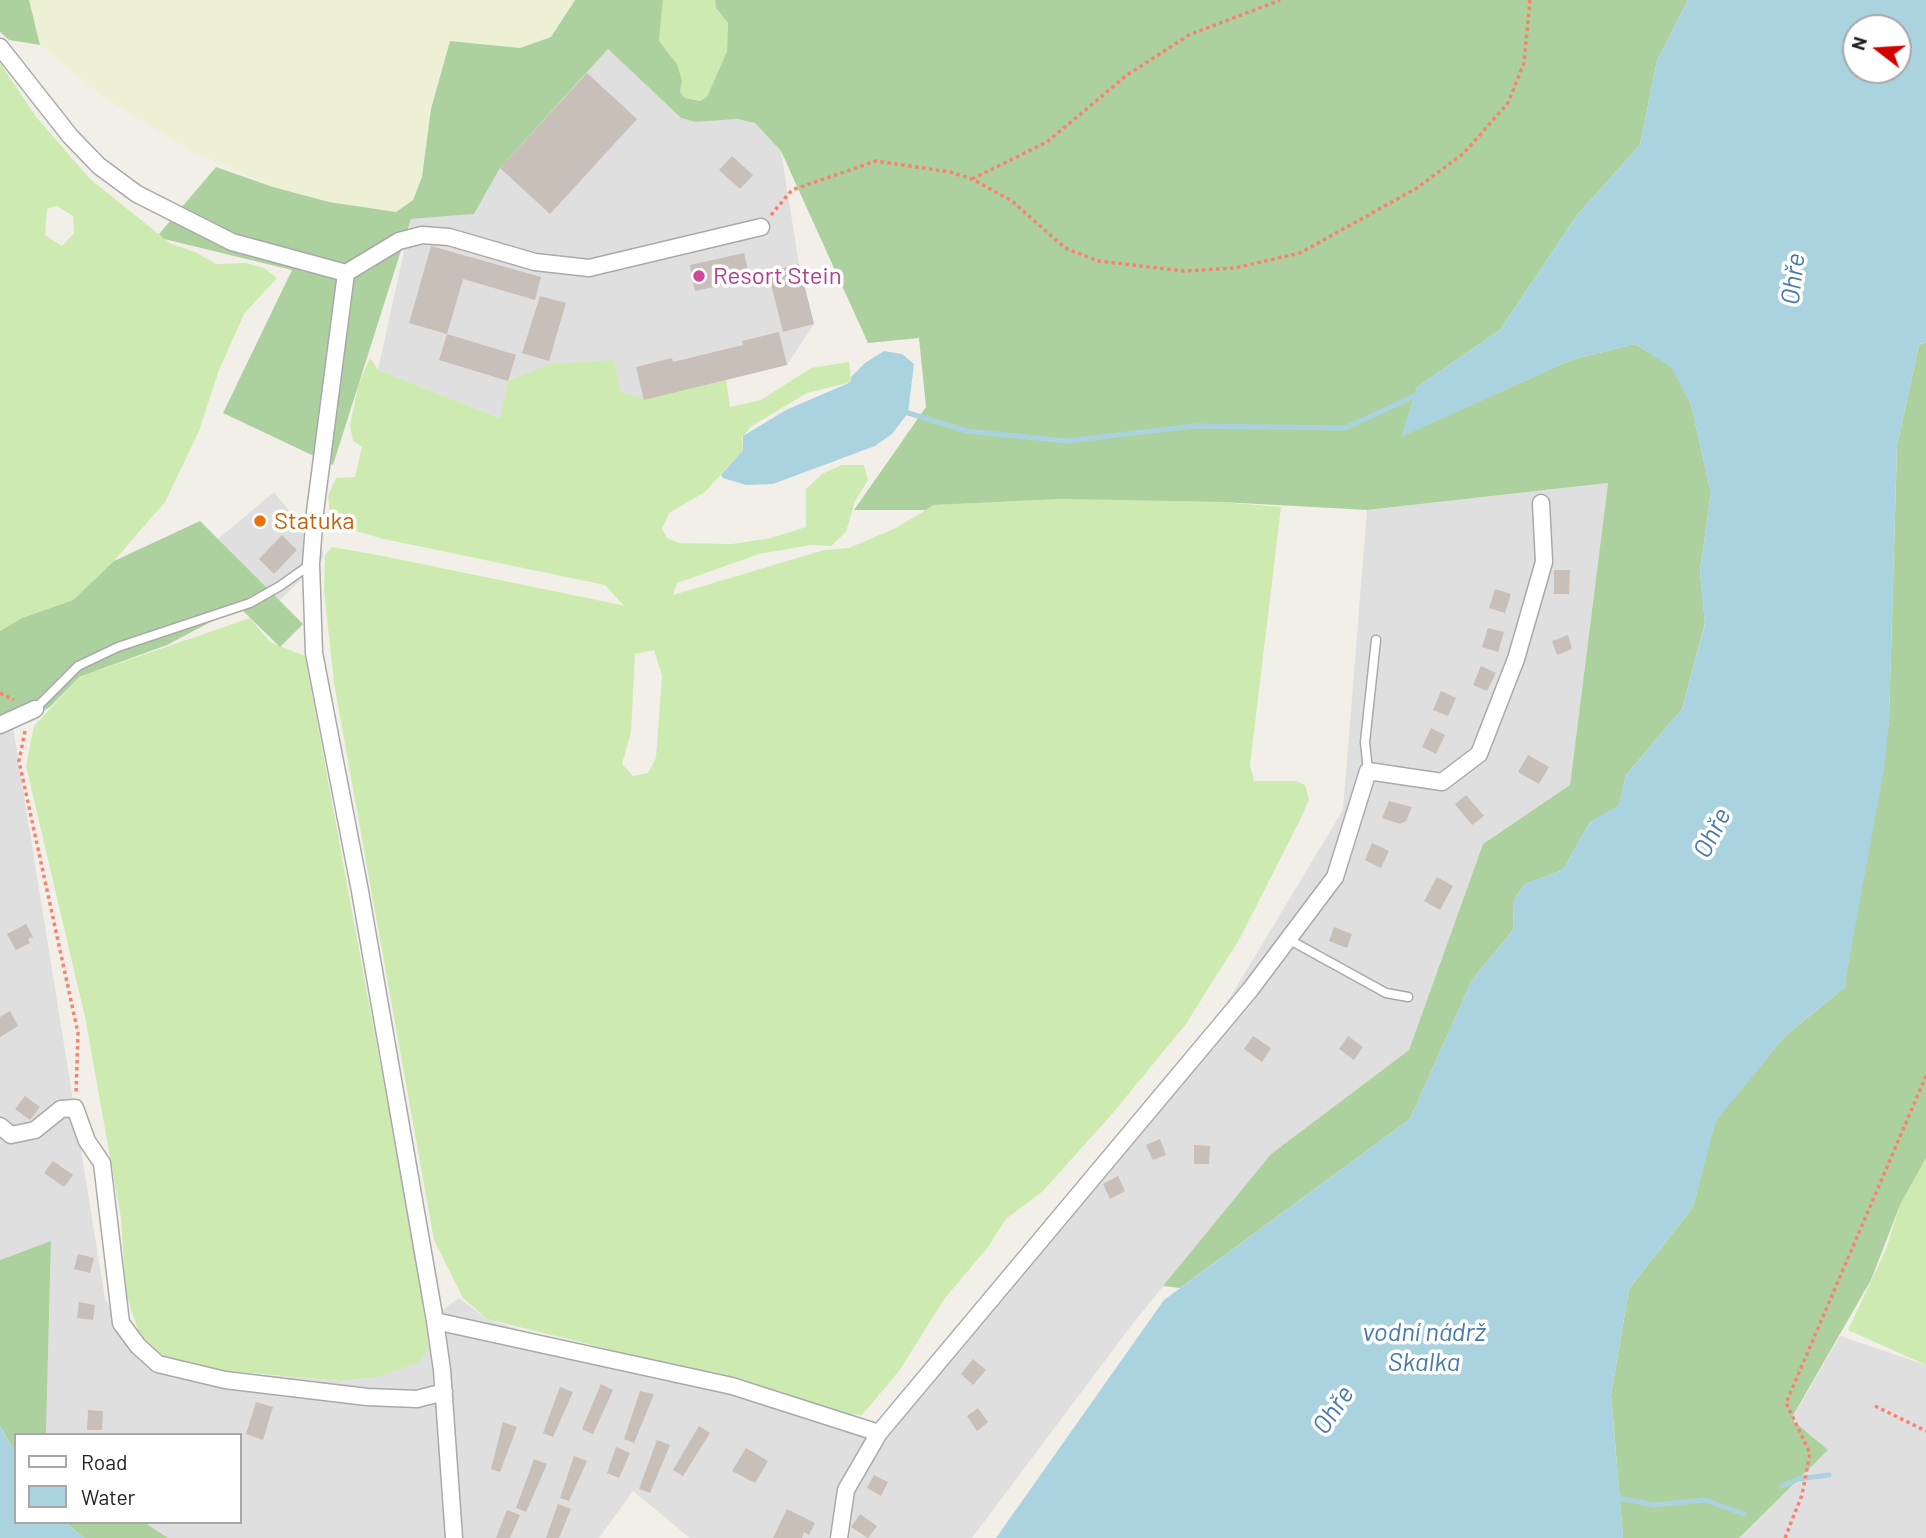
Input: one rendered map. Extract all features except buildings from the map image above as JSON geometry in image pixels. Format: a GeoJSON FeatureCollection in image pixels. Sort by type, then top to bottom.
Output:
{"type":"FeatureCollection","features":[{"type":"Feature","properties":{"kind":"street"},"geometry":{"type":"LineString","coordinates":[[0,47],[70,136],[99,166],[138,194],[232,242],[346,273],[399,241],[422,235],[449,237],[535,262],[589,268],[761,228]]}},
{"type":"Feature","properties":{"kind":"street"},"geometry":{"type":"LineString","coordinates":[[346,273],[315,512],[311,564],[314,653],[360,891],[435,1321],[444,1392],[454,1538]]}},
{"type":"Feature","properties":{"kind":"street"},"geometry":{"type":"LineString","coordinates":[[839,1538],[846,1490],[879,1433],[1234,1010],[1335,877],[1368,771],[1442,782],[1479,754],[1517,659],[1544,562],[1541,503]]}},
{"type":"Feature","properties":{"kind":"street"},"geometry":{"type":"LineString","coordinates":[[0,725],[35,709]]}},
{"type":"Feature","properties":{"kind":"street"},"geometry":{"type":"LineString","coordinates":[[0,1126],[10,1135],[34,1130],[61,1110],[75,1108],[87,1140],[102,1163],[121,1323],[138,1346],[158,1364],[225,1380],[367,1397],[417,1399],[444,1392]]}},
{"type":"Feature","properties":{"kind":"street"},"geometry":{"type":"LineString","coordinates":[[435,1321],[732,1386],[879,1433]]}},
{"type":"Feature","properties":{"kind":"lane"},"geometry":{"type":"LineString","coordinates":[[35,709],[78,666],[118,647],[250,603],[311,564]]}},
{"type":"Feature","properties":{"kind":"lane"},"geometry":{"type":"LineString","coordinates":[[1368,771],[1366,742],[1376,640]]}},
{"type":"Feature","properties":{"kind":"lane"},"geometry":{"type":"LineString","coordinates":[[1288,939],[1385,993],[1408,998]]}},
{"type":"Feature","properties":{"kind":"path"},"geometry":{"type":"LineString","coordinates":[[972,179],[1047,142],[1127,75],[1189,34],[1280,0]]}},
{"type":"Feature","properties":{"kind":"path"},"geometry":{"type":"LineString","coordinates":[[761,228],[792,190],[876,162],[950,172],[972,179],[1012,201],[1065,248],[1098,261],[1184,271],[1235,268],[1300,253],[1417,188],[1472,143],[1508,103],[1524,63],[1530,0]]}},
{"type":"Feature","properties":{"kind":"path"},"geometry":{"type":"LineString","coordinates":[[35,709],[23,735],[19,761],[78,1033],[75,1108]]}},
{"type":"Feature","properties":{"kind":"path"},"geometry":{"type":"LineString","coordinates":[[1785,1538],[1802,1496],[1810,1453],[1786,1403],[1926,1076]]}},
{"type":"Feature","properties":{"kind":"path"},"geometry":{"type":"LineString","coordinates":[[1875,1406],[1926,1431]]}},
{"type":"Feature","properties":{"kind":"shaded area"},"geometry":{"type":"Polygon","coordinates":[[[608,49],[681,118],[695,122],[737,119],[755,123],[781,151],[799,264],[814,324],[787,365],[644,400],[621,392],[614,360],[500,418],[378,370],[411,219],[474,214],[500,168],[608,49]]]}},
{"type":"Feature","properties":{"kind":"shaded area"},"geometry":{"type":"Polygon","coordinates":[[[1608,483],[1570,785],[1483,844],[1409,1050],[1271,1154],[1134,1322],[972,1538],[690,1538],[633,1491],[599,1538],[168,1538],[147,1524],[242,1524],[242,1433],[46,1433],[51,1241],[0,1260],[0,719],[13,727],[105,1299],[148,1365],[340,1381],[378,1377],[429,1348],[425,1322],[459,1298],[487,1319],[542,1337],[877,1426],[1202,1044],[1343,810],[1367,510],[1608,483]]]}},
{"type":"Feature","properties":{"kind":"shaded area"},"geometry":{"type":"Polygon","coordinates":[[[274,492],[323,552],[323,558],[279,601],[218,539],[274,492]]]}},
{"type":"Feature","properties":{"kind":"shaded area"},"geometry":{"type":"Polygon","coordinates":[[[1840,1336],[1926,1365],[1926,1538],[1739,1538],[1827,1450],[1791,1420],[1840,1336]]]}},
{"type":"Feature","properties":{"kind":"green space"},"geometry":{"type":"Polygon","coordinates":[[[0,0],[29,0],[40,45],[9,40],[0,32],[0,0]]]}},
{"type":"Feature","properties":{"kind":"green space"},"geometry":{"type":"Polygon","coordinates":[[[29,0],[575,0],[551,37],[520,48],[450,41],[431,109],[422,177],[413,200],[396,212],[329,202],[273,187],[191,151],[106,99],[40,45],[29,0]]]}},
{"type":"Feature","properties":{"kind":"green space"},"geometry":{"type":"Polygon","coordinates":[[[575,0],[663,0],[659,41],[677,64],[682,81],[680,92],[685,98],[700,101],[707,97],[727,51],[728,23],[716,8],[715,0],[1688,0],[1657,61],[1640,145],[1577,215],[1500,330],[1417,387],[1402,436],[1571,360],[1635,344],[1672,367],[1691,404],[1711,493],[1700,571],[1705,623],[1682,709],[1626,775],[1619,806],[1590,822],[1563,870],[1525,884],[1514,900],[1513,930],[1472,980],[1410,1119],[1180,1288],[1163,1286],[1271,1154],[1409,1050],[1483,844],[1570,785],[1608,483],[1367,510],[1222,502],[1061,499],[934,505],[926,510],[854,510],[926,407],[919,338],[868,343],[781,151],[755,123],[737,119],[695,122],[681,118],[608,49],[500,168],[474,214],[411,219],[333,465],[223,413],[292,270],[164,239],[159,234],[216,167],[273,187],[329,202],[396,212],[413,200],[422,177],[431,109],[450,41],[520,48],[551,37],[575,0]]]}},
{"type":"Feature","properties":{"kind":"green space"},"geometry":{"type":"Polygon","coordinates":[[[663,0],[715,0],[716,8],[728,23],[727,51],[707,97],[700,101],[685,98],[680,92],[677,64],[659,41],[663,0]]]}},
{"type":"Feature","properties":{"kind":"green space"},"geometry":{"type":"Polygon","coordinates":[[[0,63],[37,118],[90,179],[171,244],[195,252],[216,264],[246,263],[264,268],[277,278],[244,314],[219,370],[199,431],[165,502],[112,563],[73,600],[22,618],[0,631],[0,63]],[[57,206],[47,209],[45,235],[62,246],[74,233],[73,216],[57,206]]]}},
{"type":"Feature","properties":{"kind":"green space"},"geometry":{"type":"Polygon","coordinates":[[[1926,342],[1926,1158],[1900,1205],[1871,1280],[1791,1419],[1828,1450],[1739,1538],[1623,1538],[1611,1395],[1629,1289],[1693,1207],[1715,1121],[1785,1036],[1844,988],[1889,721],[1897,445],[1919,345],[1926,342]]]}},
{"type":"Feature","properties":{"kind":"green space"},"geometry":{"type":"Polygon","coordinates":[[[370,358],[378,370],[500,418],[508,381],[551,364],[614,360],[621,392],[644,399],[726,380],[730,407],[761,400],[811,368],[849,362],[851,382],[807,393],[750,427],[742,438],[743,450],[705,492],[669,513],[662,529],[667,538],[679,543],[732,544],[771,538],[806,527],[806,489],[822,474],[842,465],[864,465],[868,480],[855,501],[846,532],[831,546],[811,545],[759,554],[677,583],[673,595],[824,550],[849,548],[896,528],[934,505],[1061,499],[1222,502],[1281,507],[1250,765],[1254,781],[1296,781],[1305,785],[1309,799],[1302,816],[1240,938],[1186,1024],[1112,1114],[1043,1191],[1006,1219],[988,1247],[945,1298],[899,1371],[862,1415],[829,1412],[745,1383],[487,1319],[463,1298],[434,1240],[334,683],[324,590],[325,555],[332,547],[383,556],[621,605],[642,613],[624,606],[605,585],[384,539],[356,531],[330,515],[328,496],[336,478],[355,477],[362,447],[353,441],[350,425],[359,383],[370,358]],[[654,650],[635,654],[631,732],[622,764],[633,776],[648,773],[656,758],[662,676],[654,650]]]}},
{"type":"Feature","properties":{"kind":"green space"},"geometry":{"type":"Polygon","coordinates":[[[200,521],[303,624],[280,647],[239,607],[167,645],[79,677],[50,707],[13,727],[0,719],[0,631],[22,618],[73,600],[114,561],[200,521]]]}},
{"type":"Feature","properties":{"kind":"green space"},"geometry":{"type":"Polygon","coordinates":[[[250,618],[270,642],[305,656],[415,1253],[429,1348],[419,1362],[378,1377],[340,1381],[207,1369],[169,1360],[141,1339],[126,1294],[121,1218],[85,1017],[26,766],[34,726],[79,677],[250,618]]]}},
{"type":"Feature","properties":{"kind":"green space"},"geometry":{"type":"Polygon","coordinates":[[[1926,1158],[1926,1365],[1848,1330],[1886,1249],[1900,1205],[1926,1158]]]}},
{"type":"Feature","properties":{"kind":"green space"},"geometry":{"type":"Polygon","coordinates":[[[51,1241],[46,1433],[14,1433],[14,1450],[0,1426],[0,1260],[51,1241]]]}},
{"type":"Feature","properties":{"kind":"green space"},"geometry":{"type":"Polygon","coordinates":[[[67,1524],[147,1524],[168,1538],[84,1538],[67,1524]]]}},
{"type":"Feature","properties":{"kind":"water","name":"vodní nádrž Skalka"},"geometry":{"type":"Polygon","coordinates":[[[1688,0],[1926,0],[1926,342],[1919,345],[1897,445],[1889,721],[1884,769],[1844,988],[1785,1036],[1716,1121],[1693,1207],[1629,1289],[1611,1395],[1623,1538],[996,1538],[1164,1300],[1410,1119],[1472,980],[1513,930],[1514,900],[1525,884],[1563,870],[1590,822],[1619,805],[1626,775],[1682,709],[1705,624],[1700,571],[1711,493],[1691,404],[1671,367],[1635,344],[1571,360],[1401,437],[1417,387],[1500,330],[1577,215],[1640,145],[1657,61],[1688,0]]]}},
{"type":"Feature","properties":{"kind":"water"},"geometry":{"type":"Polygon","coordinates":[[[884,351],[902,354],[914,364],[908,413],[892,434],[875,446],[773,484],[746,485],[723,478],[721,475],[743,450],[743,436],[786,410],[851,382],[851,377],[865,363],[884,351]]]}},
{"type":"Feature","properties":{"kind":"water"},"geometry":{"type":"Polygon","coordinates":[[[0,1426],[14,1450],[14,1524],[67,1524],[84,1538],[0,1538],[0,1426]]]}},
{"type":"Feature","properties":{"kind":"waterway"},"geometry":{"type":"LineString","coordinates":[[908,413],[967,431],[1067,441],[1194,426],[1345,428],[1419,394]]}},
{"type":"Feature","properties":{"kind":"waterway"},"geometry":{"type":"LineString","coordinates":[[1782,1486],[1798,1479],[1829,1475]]}},
{"type":"Feature","properties":{"kind":"waterway"},"geometry":{"type":"LineString","coordinates":[[1614,1497],[1654,1505],[1705,1500],[1744,1514]]}},
{"type":"Feature","properties":{"kind":"place","name":"Resort Stein"},"geometry":{"type":"Point","coordinates":[699,276]}},
{"type":"Feature","properties":{"kind":"place","name":"Statuka"},"geometry":{"type":"Point","coordinates":[260,521]}},
{"type":"Feature","properties":{"kind":"water label","name":"Ohře"},"geometry":{"type":"Point","coordinates":[1793,279]}},
{"type":"Feature","properties":{"kind":"water label","name":"Ohře"},"geometry":{"type":"Point","coordinates":[1712,833]}},
{"type":"Feature","properties":{"kind":"water label","name":"Ohře"},"geometry":{"type":"Point","coordinates":[1333,1410]}}]}
